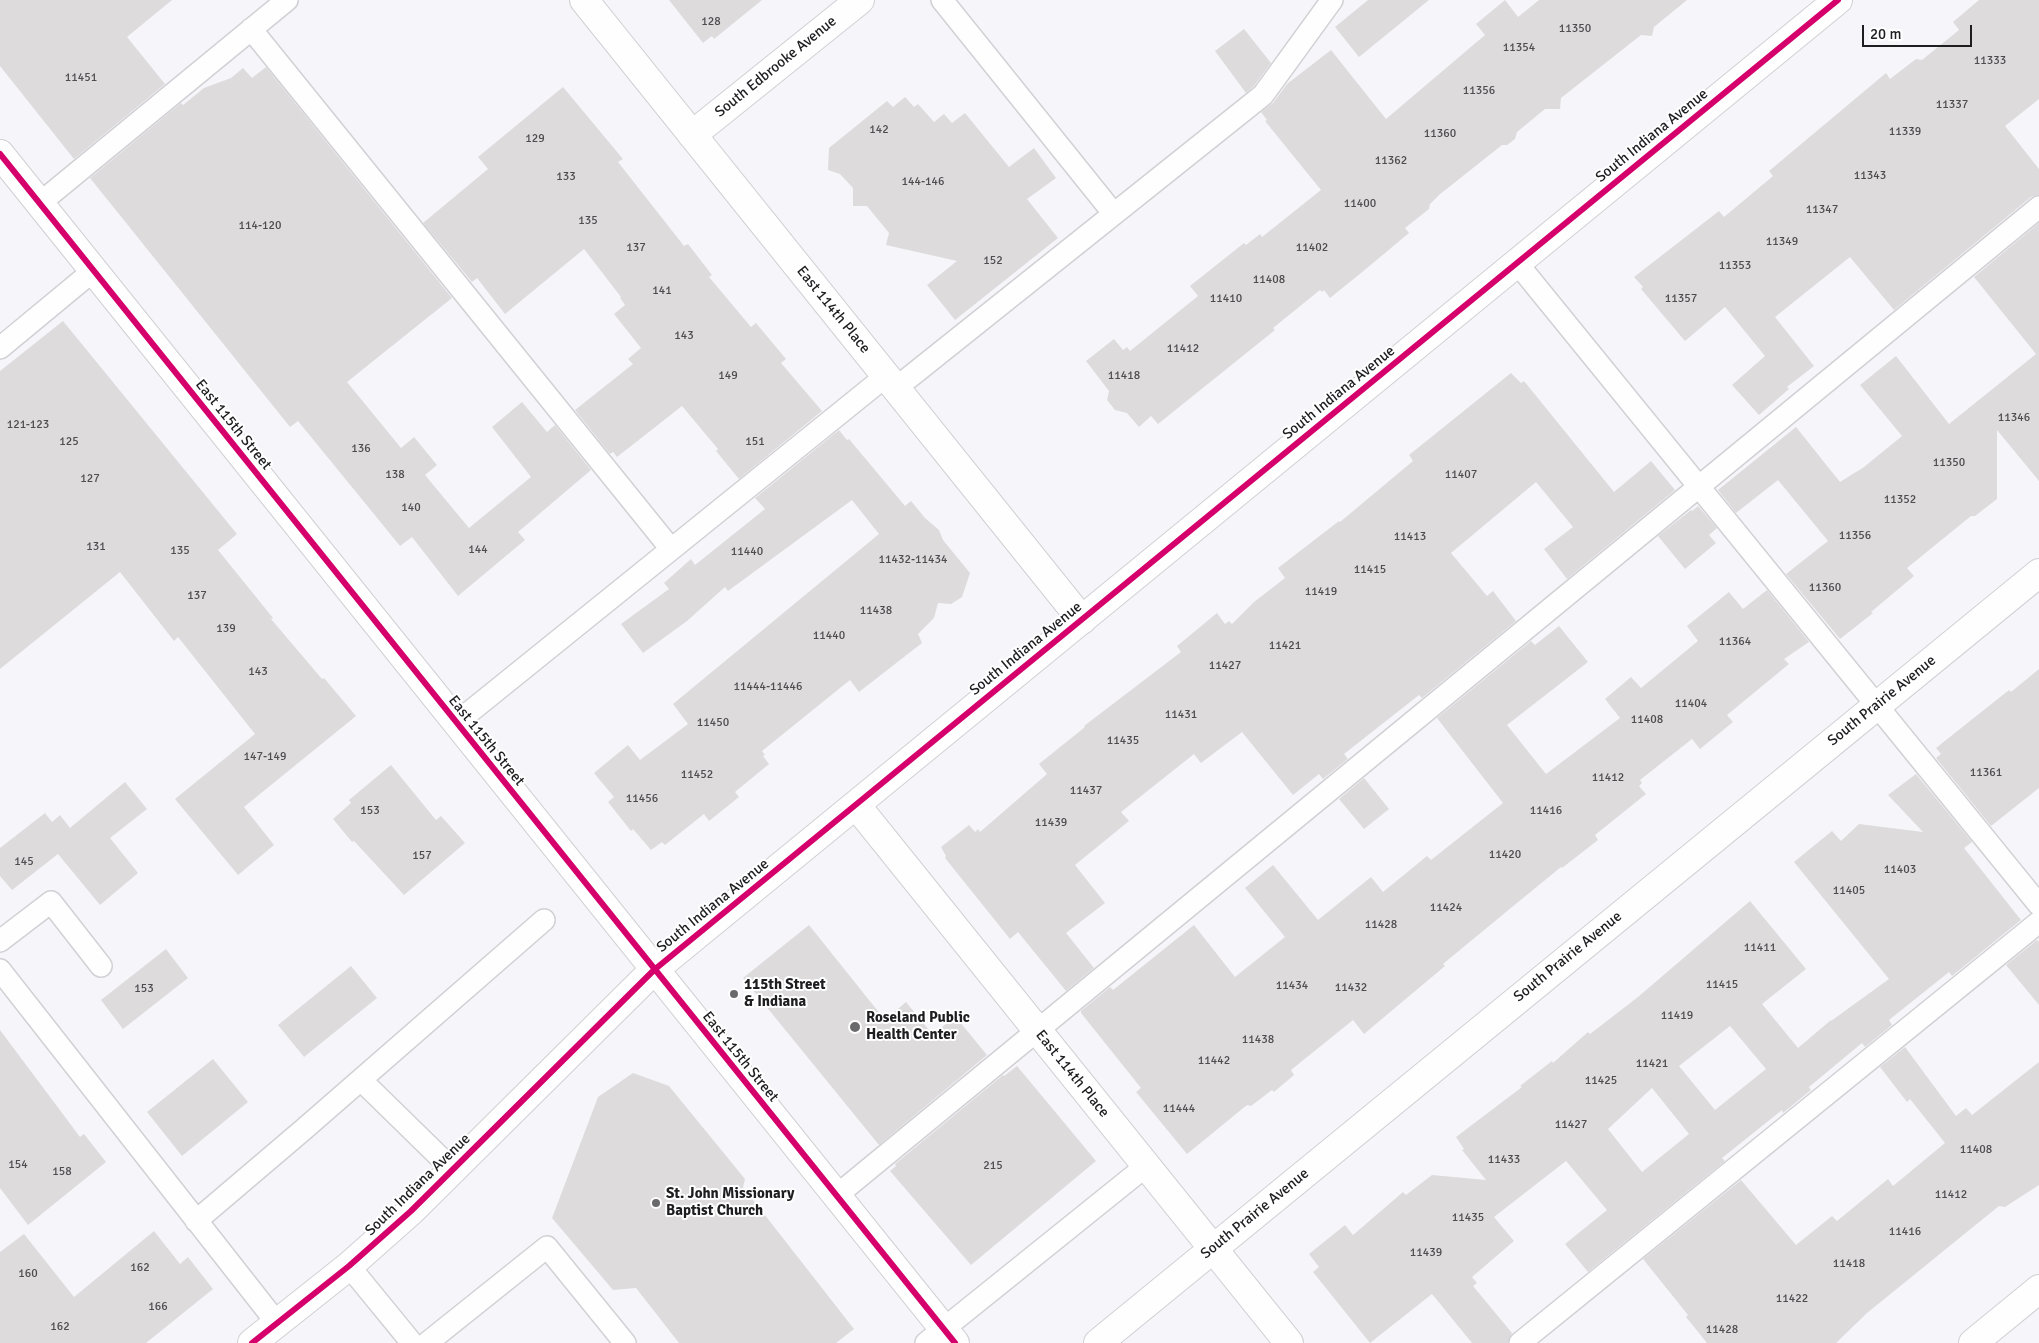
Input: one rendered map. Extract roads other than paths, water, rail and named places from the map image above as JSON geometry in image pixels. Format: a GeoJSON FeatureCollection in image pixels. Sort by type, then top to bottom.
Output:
{"type":"FeatureCollection","features":[{"type":"Feature","properties":{"kind":"street","name":"East 114th Place"},"geometry":{"type":"LineString","coordinates":[[584,0],[1082,620]]}},
{"type":"Feature","properties":{"kind":"street","name":"South Edbrooke Avenue"},"geometry":{"type":"LineString","coordinates":[[692,134],[860,0]]}},
{"type":"Feature","properties":{"kind":"street","name":"South Indiana Avenue"},"geometry":{"type":"LineString","coordinates":[[252,1343],[349,1266],[410,1211],[654,970],[1838,0]]}},
{"type":"Feature","properties":{"kind":"street","name":"East 115th Street"},"geometry":{"type":"LineString","coordinates":[[0,154],[836,1196],[941,1338]]}},
{"type":"Feature","properties":{"kind":"street","name":"South Prairie Avenue"},"geometry":{"type":"LineString","coordinates":[[1098,1343],[2039,573]]}},
{"type":"Feature","properties":{"kind":"street","name":"East 114th Place"},"geometry":{"type":"LineString","coordinates":[[856,805],[1289,1343]]}},
{"type":"Feature","properties":{"kind":"street"},"geometry":{"type":"LineString","coordinates":[[1972,1343],[2039,1289]]}},
{"type":"Feature","properties":{"kind":"lane"},"geometry":{"type":"LineString","coordinates":[[40,203],[286,0]]}},
{"type":"Feature","properties":{"kind":"lane"},"geometry":{"type":"LineString","coordinates":[[942,0],[1114,214]]}},
{"type":"Feature","properties":{"kind":"lane"},"geometry":{"type":"LineString","coordinates":[[456,723],[671,549],[1114,214],[1263,95],[1332,0]]}},
{"type":"Feature","properties":{"kind":"lane"},"geometry":{"type":"LineString","coordinates":[[251,29],[671,549]]}},
{"type":"Feature","properties":{"kind":"lane"},"geometry":{"type":"LineString","coordinates":[[836,1196],[2039,207]]}},
{"type":"Feature","properties":{"kind":"lane"},"geometry":{"type":"LineString","coordinates":[[1517,263],[2039,905]]}},
{"type":"Feature","properties":{"kind":"lane"},"geometry":{"type":"LineString","coordinates":[[0,348],[93,271]]}},
{"type":"Feature","properties":{"kind":"lane"},"geometry":{"type":"LineString","coordinates":[[0,941],[51,902],[101,966]]}},
{"type":"Feature","properties":{"kind":"lane"},"geometry":{"type":"LineString","coordinates":[[196,1221],[544,920]]}},
{"type":"Feature","properties":{"kind":"lane"},"geometry":{"type":"LineString","coordinates":[[1520,1343],[2039,922]]}},
{"type":"Feature","properties":{"kind":"lane"},"geometry":{"type":"LineString","coordinates":[[0,970],[277,1323]]}},
{"type":"Feature","properties":{"kind":"lane"},"geometry":{"type":"LineString","coordinates":[[361,1080],[452,1170]]}},
{"type":"Feature","properties":{"kind":"lane"},"geometry":{"type":"LineString","coordinates":[[941,1338],[1146,1166]]}},
{"type":"Feature","properties":{"kind":"lane"},"geometry":{"type":"LineString","coordinates":[[427,1343],[547,1247],[625,1343]]}},
{"type":"Feature","properties":{"kind":"lane"},"geometry":{"type":"LineString","coordinates":[[349,1266],[412,1343]]}},
{"type":"Feature","properties":{"kind":"place","name":"115th Street & Indiana"},"geometry":{"type":"Point","coordinates":[734,994]}},
{"type":"Feature","properties":{"kind":"place","name":"Roseland Public Health Center"},"geometry":{"type":"Point","coordinates":[855,1027]}},
{"type":"Feature","properties":{"kind":"place","name":"St. John Missionary Baptist Church"},"geometry":{"type":"Point","coordinates":[656,1203]}}]}
